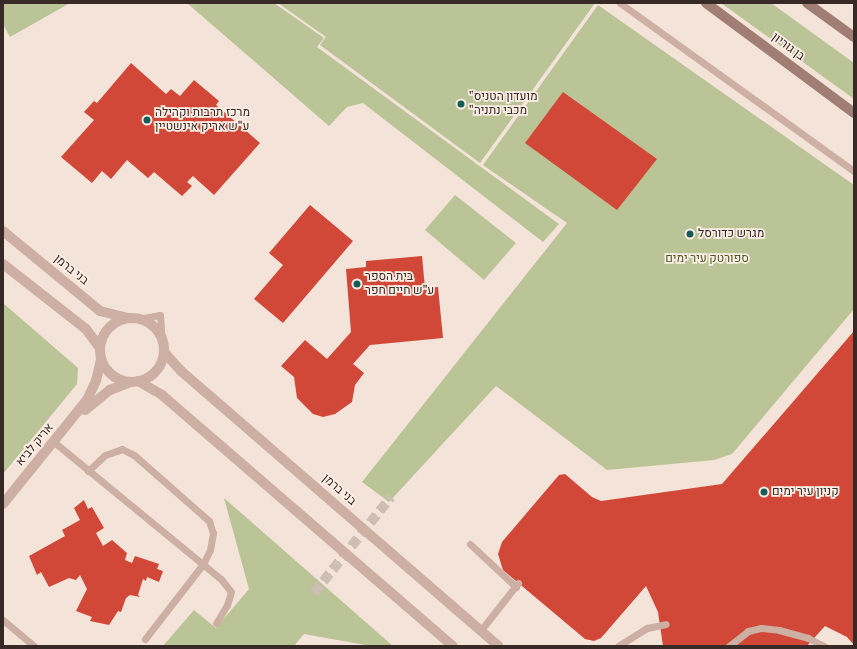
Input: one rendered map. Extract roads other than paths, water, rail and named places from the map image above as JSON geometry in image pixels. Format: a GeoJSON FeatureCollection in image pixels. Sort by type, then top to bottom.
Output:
{"type":"FeatureCollection","features":[{"type":"Feature","properties":{"kind":"main road","name":"בן גוריון"},"geometry":{"type":"LineString","coordinates":[[706,3],[854,113]]}},
{"type":"Feature","properties":{"kind":"main road"},"geometry":{"type":"LineString","coordinates":[[807,3],[854,37]]}},
{"type":"Feature","properties":{"kind":"street","name":"בני ברמן"},"geometry":{"type":"LineString","coordinates":[[3,231],[100,311],[128,318]]}},
{"type":"Feature","properties":{"kind":"street"},"geometry":{"type":"LineString","coordinates":[[3,264],[86,329],[100,348]]}},
{"type":"Feature","properties":{"kind":"street"},"geometry":{"type":"LineString","coordinates":[[134,382],[155,372],[164,352],[162,341],[157,330],[139,319],[128,318],[108,328],[100,348],[101,359],[111,375],[134,382],[162,394],[453,646]]}},
{"type":"Feature","properties":{"kind":"street","name":"בני ברמן"},"geometry":{"type":"LineString","coordinates":[[164,352],[181,371],[499,646]]}},
{"type":"Feature","properties":{"kind":"street","name":"אריק לביא"},"geometry":{"type":"LineString","coordinates":[[3,504],[72,420],[92,390],[101,359]]}},
{"type":"Feature","properties":{"kind":"street","name":"אריק לביא"},"geometry":{"type":"LineString","coordinates":[[72,420],[110,390],[134,382]]}},
{"type":"Feature","properties":{"kind":"lane"},"geometry":{"type":"LineString","coordinates":[[620,3],[854,171]]}},
{"type":"Feature","properties":{"kind":"lane"},"geometry":{"type":"LineString","coordinates":[[54,442],[221,579],[231,592],[227,605],[216,623]]}},
{"type":"Feature","properties":{"kind":"lane"},"geometry":{"type":"LineString","coordinates":[[88,471],[105,455],[122,449],[134,455],[210,521],[213,533],[210,550],[203,564],[145,639]]}},
{"type":"Feature","properties":{"kind":"lane"},"geometry":{"type":"LineString","coordinates":[[470,544],[517,585],[481,630]]}},
{"type":"Feature","properties":{"kind":"lane"},"geometry":{"type":"LineString","coordinates":[[3,620],[34,646]]}},
{"type":"Feature","properties":{"kind":"lane"},"geometry":{"type":"LineString","coordinates":[[618,646],[647,628],[666,624]]}},
{"type":"Feature","properties":{"kind":"lane"},"geometry":{"type":"LineString","coordinates":[[730,646],[748,631],[760,628],[779,630],[808,638],[824,646]]}},
{"type":"Feature","properties":{"kind":"tunnel"},"geometry":{"type":"LineString","coordinates":[[314,593],[391,497]]}},
{"type":"Feature","properties":{"kind":"place","name":"\"מועדון הטניס \"מכבי נתניה"},"geometry":{"type":"Point","coordinates":[461,104]}},
{"type":"Feature","properties":{"kind":"place","name":"מרכז תרבות וקהילה ע\"ש אריק אינשטיין"},"geometry":{"type":"Point","coordinates":[147,120]}},
{"type":"Feature","properties":{"kind":"place","name":"מגרש כדורסל"},"geometry":{"type":"Point","coordinates":[690,234]}},
{"type":"Feature","properties":{"kind":"place","name":"בית הספר ע\"ש חיים חפר"},"geometry":{"type":"Point","coordinates":[357,284]}},
{"type":"Feature","properties":{"kind":"place","name":"קניון עיר ימים"},"geometry":{"type":"Point","coordinates":[764,492]}},
{"type":"Feature","properties":{"kind":"park label","name":"ספורטק עיר ימים"},"geometry":{"type":"Point","coordinates":[707,259]}}]}
